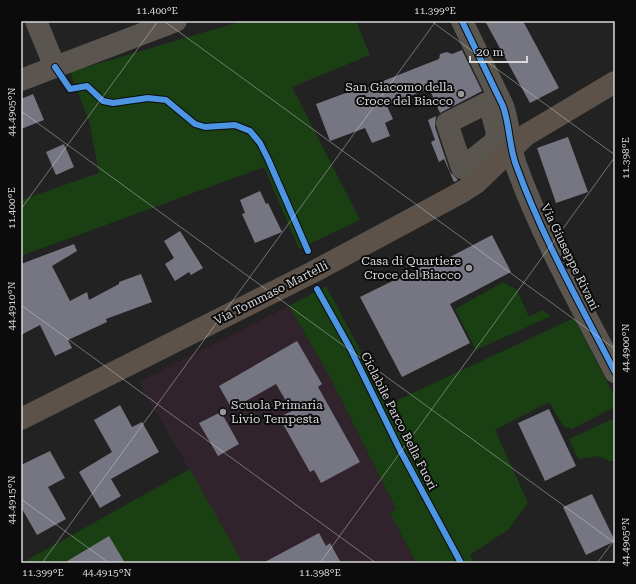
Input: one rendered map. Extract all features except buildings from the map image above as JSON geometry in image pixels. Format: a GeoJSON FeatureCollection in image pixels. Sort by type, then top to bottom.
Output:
{"type":"FeatureCollection","features":[{"type":"Feature","properties":{"kind":"main road","name":"Via Tommaso Martelli"},"geometry":{"type":"LineString","coordinates":[[21,420],[313,272],[462,192],[476,183],[511,149],[540,126],[615,82]]}},
{"type":"Feature","properties":{"kind":"street"},"geometry":{"type":"LineString","coordinates":[[36,21],[55,67]]}},
{"type":"Feature","properties":{"kind":"street"},"geometry":{"type":"LineString","coordinates":[[21,80],[176,21]]}},
{"type":"Feature","properties":{"kind":"street","name":"Via Giuseppe Rivani"},"geometry":{"type":"LineString","coordinates":[[462,21],[503,106],[508,121],[511,149],[524,186],[553,251],[615,372]]}},
{"type":"Feature","properties":{"kind":"shaded area"},"geometry":{"type":"Polygon","coordinates":[[[289,306],[331,379],[396,510],[390,513],[416,563],[243,563],[139,382],[289,306]]]}},
{"type":"Feature","properties":{"kind":"green space"},"geometry":{"type":"Polygon","coordinates":[[[242,21],[356,21],[370,55],[292,87],[360,220],[299,249],[264,167],[21,256],[21,200],[99,173],[89,121],[70,72],[242,21]]]}},
{"type":"Feature","properties":{"kind":"green space"},"geometry":{"type":"Polygon","coordinates":[[[503,282],[517,290],[529,317],[542,310],[551,316],[476,350],[455,309],[503,282]]]}},
{"type":"Feature","properties":{"kind":"green space"},"geometry":{"type":"Polygon","coordinates":[[[326,286],[389,404],[574,318],[615,397],[615,407],[572,429],[564,427],[549,402],[495,430],[528,503],[508,530],[470,555],[474,563],[416,563],[390,513],[396,509],[331,379],[289,306],[326,286]]]}},
{"type":"Feature","properties":{"kind":"green space"},"geometry":{"type":"Polygon","coordinates":[[[615,418],[615,461],[609,461],[599,456],[578,459],[569,439],[615,418]]]}},
{"type":"Feature","properties":{"kind":"green space"},"geometry":{"type":"Polygon","coordinates":[[[190,469],[243,563],[22,563],[190,469]]]}},
{"type":"Feature","properties":{"kind":"cycle path"},"geometry":{"type":"LineString","coordinates":[[462,21],[503,106],[514,158],[526,192],[562,270],[615,372]]}},
{"type":"Feature","properties":{"kind":"cycle path"},"geometry":{"type":"LineString","coordinates":[[55,67],[70,89],[87,86],[103,101],[113,103],[148,98],[166,100],[195,124],[205,127],[235,125],[250,131],[260,143],[268,159],[308,251]]}},
{"type":"Feature","properties":{"kind":"cycle path","name":"Ciclabile Parco Bella Fuori"},"geometry":{"type":"LineString","coordinates":[[317,289],[350,348],[400,450],[461,563]]}},
{"type":"Feature","properties":{"kind":"place","name":"San Giacomo della Croce del Biacco"},"geometry":{"type":"Point","coordinates":[461,94]}},
{"type":"Feature","properties":{"kind":"place","name":"Casa di Quartiere Croce del Biacco"},"geometry":{"type":"Point","coordinates":[469,268]}},
{"type":"Feature","properties":{"kind":"place","name":"Scuola Primaria Livio Tempesta"},"geometry":{"type":"Point","coordinates":[223,412]}}]}
